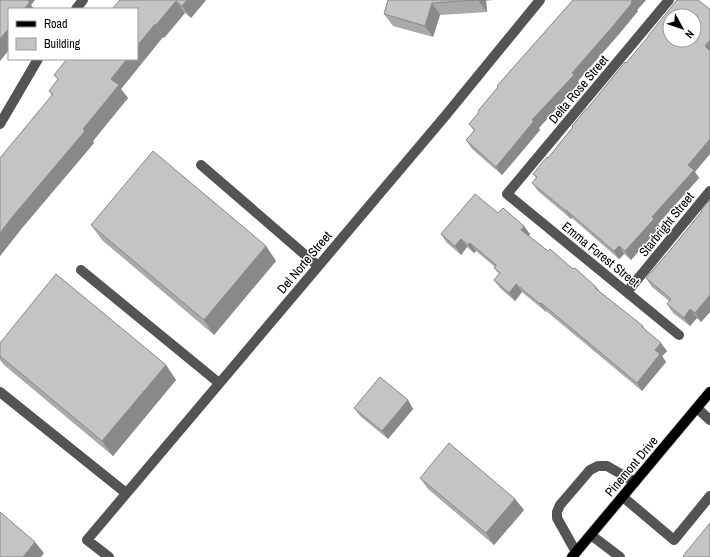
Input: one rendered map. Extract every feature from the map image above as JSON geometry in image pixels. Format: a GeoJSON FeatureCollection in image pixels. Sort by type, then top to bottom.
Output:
{"type":"FeatureCollection","features":[{"type":"Feature","properties":{"kind":"main road","name":"Pinemont Drive"},"geometry":{"type":"LineString","coordinates":[[574,555],[710,392]]}},
{"type":"Feature","properties":{"kind":"street"},"geometry":{"type":"LineString","coordinates":[[77,8],[83,0]]}},
{"type":"Feature","properties":{"kind":"street","name":"Del Norte Street"},"geometry":{"type":"LineString","coordinates":[[109,557],[87,540],[446,115],[540,0]]}},
{"type":"Feature","properties":{"kind":"street","name":"Delta Rose Street"},"geometry":{"type":"LineString","coordinates":[[507,194],[669,0]]}},
{"type":"Feature","properties":{"kind":"street"},"geometry":{"type":"LineString","coordinates":[[0,124],[37,60]]}},
{"type":"Feature","properties":{"kind":"street"},"geometry":{"type":"LineString","coordinates":[[201,166],[318,266]]}},
{"type":"Feature","properties":{"kind":"street","name":"Starbright Street"},"geometry":{"type":"LineString","coordinates":[[627,292],[710,191]]}},
{"type":"Feature","properties":{"kind":"street","name":"Emma Forest Street"},"geometry":{"type":"LineString","coordinates":[[507,194],[679,335]]}},
{"type":"Feature","properties":{"kind":"street"},"geometry":{"type":"LineString","coordinates":[[81,270],[220,383]]}},
{"type":"Feature","properties":{"kind":"street"},"geometry":{"type":"LineString","coordinates":[[0,392],[126,493]]}},
{"type":"Feature","properties":{"kind":"street"},"geometry":{"type":"LineString","coordinates":[[697,408],[710,420]]}},
{"type":"Feature","properties":{"kind":"street"},"geometry":{"type":"LineString","coordinates":[[574,555],[557,518],[557,512],[560,505],[590,470],[598,466],[607,466],[635,482]]}},
{"type":"Feature","properties":{"kind":"street"},"geometry":{"type":"LineString","coordinates":[[623,496],[674,540],[710,496]]}},
{"type":"Feature","properties":{"kind":"street"},"geometry":{"type":"LineString","coordinates":[[591,534],[620,557]]}},
{"type":"Feature","properties":{"kind":"building"},"geometry":{"type":"Polygon","coordinates":[[[0,0],[27,0],[30,2],[25,8],[8,8],[8,29],[0,39],[0,0]]]}},
{"type":"Feature","properties":{"kind":"building"},"geometry":{"type":"Polygon","coordinates":[[[120,0],[187,0],[182,6],[176,1],[138,45],[138,8],[113,8],[120,0]]]}},
{"type":"Feature","properties":{"kind":"building"},"geometry":{"type":"Polygon","coordinates":[[[388,0],[478,0],[432,3],[425,26],[384,14],[388,0]]]}},
{"type":"Feature","properties":{"kind":"building"},"geometry":{"type":"Polygon","coordinates":[[[573,0],[633,0],[613,26],[572,73],[574,75],[532,120],[534,121],[496,167],[466,140],[475,130],[469,124],[498,87],[497,86],[573,0]]]}},
{"type":"Feature","properties":{"kind":"building"},"geometry":{"type":"Polygon","coordinates":[[[677,0],[698,0],[710,9],[710,40],[705,46],[710,51],[710,139],[688,165],[694,170],[652,217],[654,219],[625,251],[619,246],[614,251],[532,183],[537,177],[533,174],[547,157],[548,158],[573,127],[572,126],[625,62],[626,63],[662,19],[662,48],[702,48],[702,8],[671,8],[677,0]]]}},
{"type":"Feature","properties":{"kind":"building"},"geometry":{"type":"Polygon","coordinates":[[[66,60],[126,60],[111,79],[119,85],[83,129],[85,131],[0,233],[0,158],[53,94],[49,91],[58,79],[54,75],[66,60]]]}},
{"type":"Feature","properties":{"kind":"building"},"geometry":{"type":"Polygon","coordinates":[[[153,151],[266,246],[204,320],[91,225],[153,151]]]}},
{"type":"Feature","properties":{"kind":"building"},"geometry":{"type":"Polygon","coordinates":[[[475,194],[498,213],[503,208],[524,226],[521,230],[548,251],[550,249],[573,269],[575,268],[596,287],[595,288],[643,326],[642,327],[661,343],[655,350],[660,354],[637,383],[516,284],[509,293],[494,280],[500,273],[494,268],[496,265],[470,243],[468,245],[461,239],[455,246],[441,234],[475,194]]]}},
{"type":"Feature","properties":{"kind":"building"},"geometry":{"type":"Polygon","coordinates":[[[710,200],[710,295],[695,313],[690,309],[684,318],[667,304],[671,299],[646,278],[710,200]]]}},
{"type":"Feature","properties":{"kind":"building"},"geometry":{"type":"Polygon","coordinates":[[[56,274],[166,365],[102,441],[0,356],[0,343],[56,274]]]}},
{"type":"Feature","properties":{"kind":"building"},"geometry":{"type":"Polygon","coordinates":[[[380,377],[408,400],[382,431],[354,408],[380,377]]]}},
{"type":"Feature","properties":{"kind":"building"},"geometry":{"type":"Polygon","coordinates":[[[449,443],[515,499],[486,533],[420,478],[449,443]]]}},
{"type":"Feature","properties":{"kind":"building"},"geometry":{"type":"Polygon","coordinates":[[[0,512],[35,542],[23,557],[0,557],[0,512]]]}},
{"type":"Feature","properties":{"kind":"building"},"geometry":{"type":"Polygon","coordinates":[[[710,523],[710,557],[684,557],[683,556],[710,523]]]}}]}
